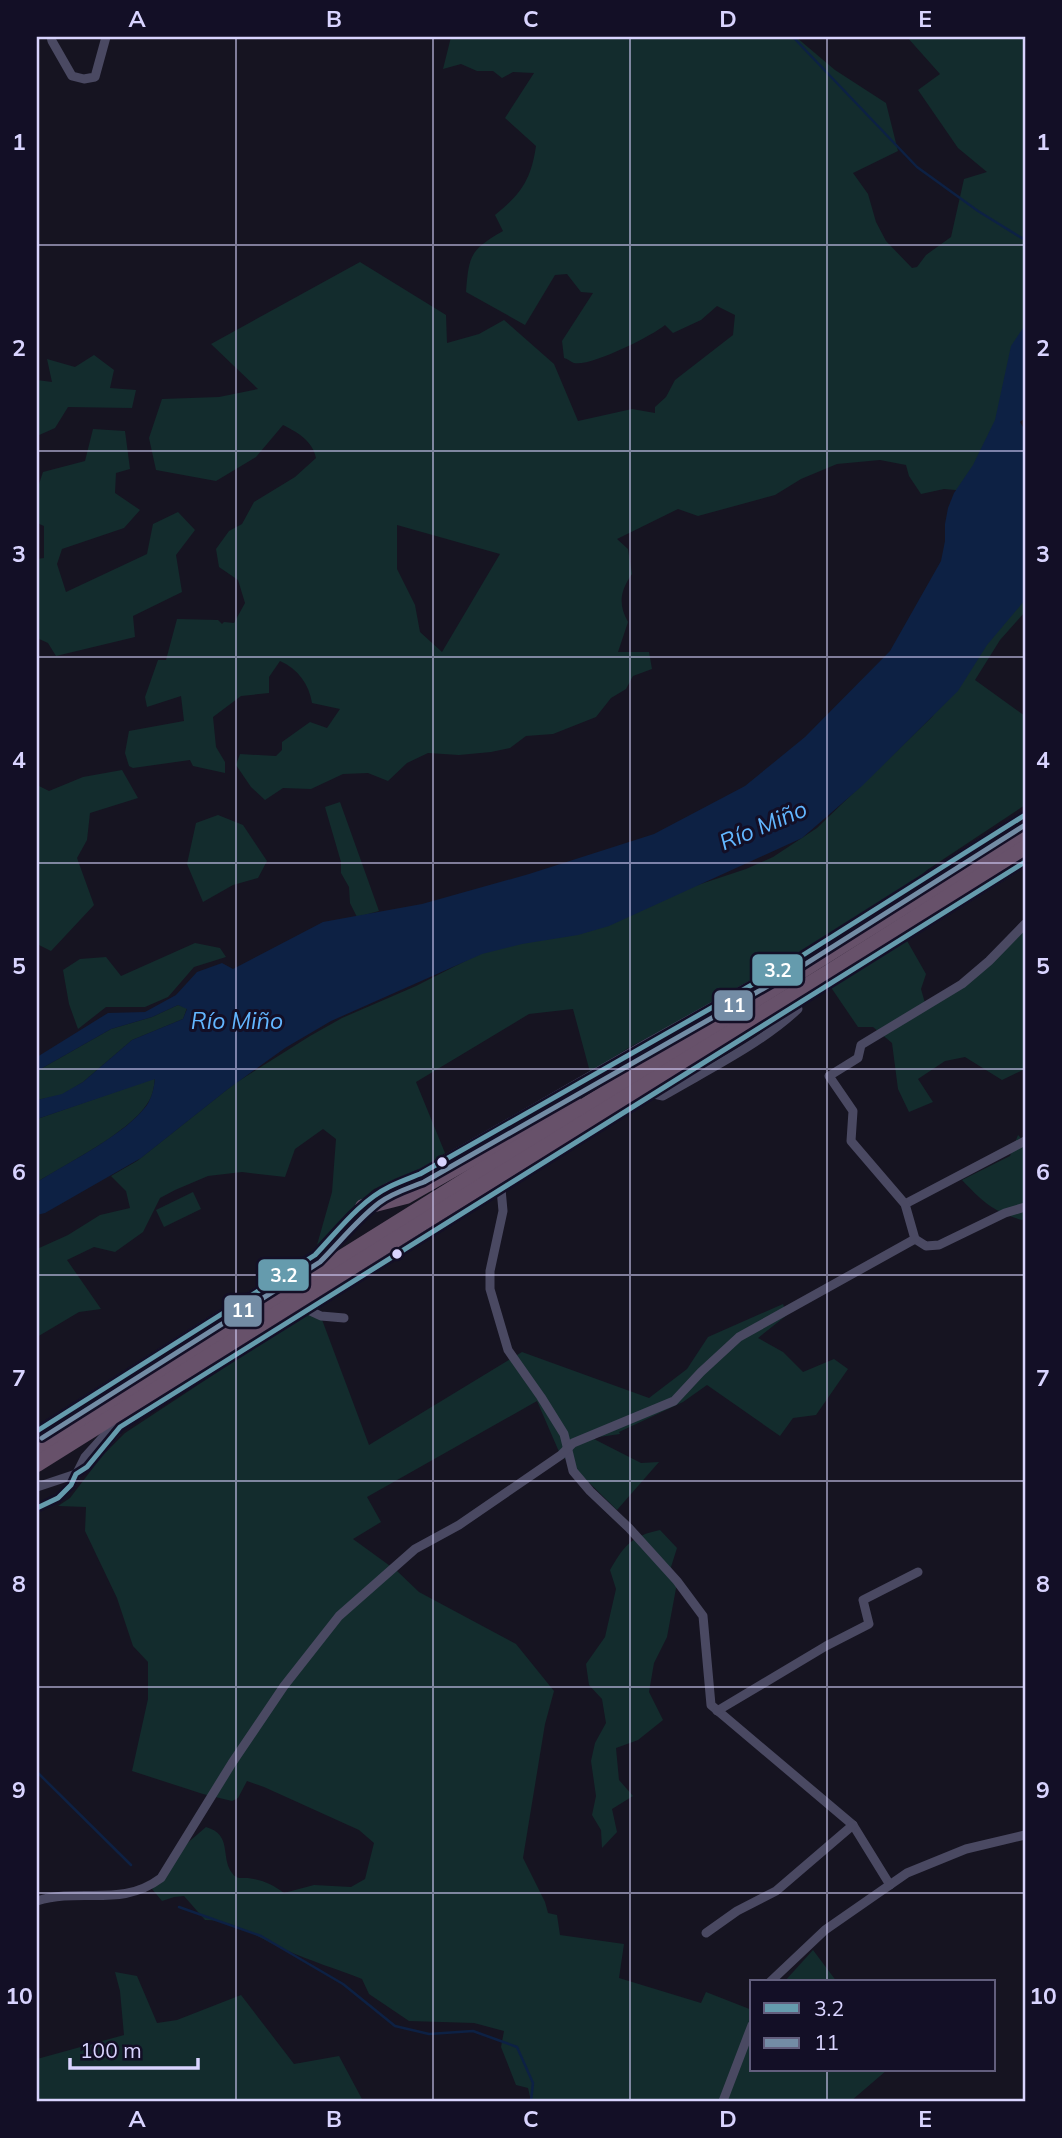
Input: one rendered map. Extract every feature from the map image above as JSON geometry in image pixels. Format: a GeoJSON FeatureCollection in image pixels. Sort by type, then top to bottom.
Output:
{"type":"FeatureCollection","features":[{"type":"Feature","properties":{"kind":"highway"},"geometry":{"type":"LineString","coordinates":[[37,1448],[1025,831]]}},
{"type":"Feature","properties":{"kind":"highway"},"geometry":{"type":"LineString","coordinates":[[37,1464],[1025,848]]}},
{"type":"Feature","properties":{"kind":"highway"},"geometry":{"type":"LineString","coordinates":[[363,1207],[406,1196],[726,1018]]}},
{"type":"Feature","properties":{"kind":"street"},"geometry":{"type":"LineString","coordinates":[[51,37],[72,76],[85,79],[94,77],[106,37]]}},
{"type":"Feature","properties":{"kind":"street"},"geometry":{"type":"LineString","coordinates":[[37,1431],[315,1255],[388,1186],[420,1174],[460,1152],[782,968],[1025,815]]}},
{"type":"Feature","properties":{"kind":"street"},"geometry":{"type":"LineString","coordinates":[[37,1508],[58,1498],[71,1485],[94,1445],[120,1427],[1025,862]]}},
{"type":"Feature","properties":{"kind":"street"},"geometry":{"type":"LineString","coordinates":[[1025,924],[989,961],[961,984],[861,1045],[858,1058],[829,1076],[853,1111],[851,1141],[905,1204],[915,1239],[926,1246],[939,1245],[992,1219],[1025,1208]]}},
{"type":"Feature","properties":{"kind":"street"},"geometry":{"type":"LineString","coordinates":[[905,1204],[1025,1141]]}},
{"type":"Feature","properties":{"kind":"street"},"geometry":{"type":"LineString","coordinates":[[501,1189],[503,1211],[490,1271],[490,1289],[495,1309],[508,1350],[564,1434],[573,1471],[652,1553],[703,1616],[711,1705],[853,1825],[890,1885]]}},
{"type":"Feature","properties":{"kind":"street"},"geometry":{"type":"LineString","coordinates":[[37,1901],[60,1896],[121,1895],[145,1890],[161,1878],[276,1697],[339,1616],[415,1549],[459,1525],[573,1443],[674,1401],[739,1337],[915,1239]]}},
{"type":"Feature","properties":{"kind":"street"},"geometry":{"type":"LineString","coordinates":[[308,1310],[321,1316],[344,1318]]}},
{"type":"Feature","properties":{"kind":"street"},"geometry":{"type":"LineString","coordinates":[[37,1488],[76,1474]]}},
{"type":"Feature","properties":{"kind":"street"},"geometry":{"type":"LineString","coordinates":[[717,1712],[869,1624],[863,1600],[918,1572]]}},
{"type":"Feature","properties":{"kind":"street"},"geometry":{"type":"LineString","coordinates":[[706,1933],[737,1910],[776,1891],[853,1825]]}},
{"type":"Feature","properties":{"kind":"street"},"geometry":{"type":"LineString","coordinates":[[772,1980],[825,1930],[907,1873],[966,1849],[1025,1835]]}},
{"type":"Feature","properties":{"kind":"street"},"geometry":{"type":"LineString","coordinates":[[723,2101],[750,2030]]}},
{"type":"Feature","properties":{"kind":"green space"},"geometry":{"type":"Polygon","coordinates":[[[451,37],[796,37],[835,70],[886,103],[898,151],[853,173],[868,194],[876,222],[886,241],[912,268],[917,267],[926,255],[951,237],[964,179],[987,172],[958,148],[918,90],[940,74],[907,37],[1025,37],[1025,348],[967,491],[944,489],[921,494],[909,476],[906,465],[880,460],[837,464],[801,479],[775,495],[698,516],[678,509],[617,539],[628,549],[632,574],[622,598],[628,622],[618,652],[649,652],[652,669],[633,676],[626,689],[611,698],[596,717],[553,734],[526,736],[510,748],[491,752],[459,755],[428,753],[407,763],[388,781],[368,773],[343,774],[311,789],[283,788],[265,800],[251,787],[236,765],[240,754],[276,756],[282,750],[282,742],[310,722],[327,728],[340,709],[312,703],[302,678],[280,661],[269,677],[269,693],[241,696],[213,717],[216,747],[225,762],[225,773],[193,766],[190,760],[133,768],[129,766],[125,753],[129,731],[184,721],[181,696],[147,707],[145,697],[158,660],[166,660],[177,619],[234,623],[245,603],[238,580],[219,567],[216,549],[229,531],[242,524],[254,502],[295,477],[316,458],[308,442],[283,425],[256,457],[216,481],[156,470],[149,438],[162,399],[219,397],[258,389],[211,344],[360,262],[446,315],[447,343],[479,334],[504,320],[554,364],[578,421],[632,409],[655,413],[655,407],[666,397],[675,380],[733,335],[735,315],[717,306],[701,320],[673,333],[665,325],[606,356],[574,363],[564,358],[562,341],[593,293],[581,292],[567,274],[555,275],[525,325],[466,292],[468,270],[473,255],[484,243],[503,231],[495,215],[518,193],[531,168],[536,146],[505,118],[534,73],[513,72],[502,78],[493,71],[477,71],[461,64],[443,69],[451,37]],[[397,525],[397,569],[415,605],[420,632],[442,652],[500,554],[397,525]]]}},
{"type":"Feature","properties":{"kind":"green space"},"geometry":{"type":"Polygon","coordinates":[[[94,355],[114,370],[110,388],[136,390],[132,408],[68,407],[55,428],[37,436],[37,380],[52,382],[47,359],[75,367],[94,355]]]}},
{"type":"Feature","properties":{"kind":"green space"},"geometry":{"type":"Polygon","coordinates":[[[93,429],[125,431],[130,469],[116,473],[115,493],[140,510],[124,528],[62,549],[57,564],[66,592],[147,554],[153,524],[178,512],[195,530],[176,555],[182,592],[133,616],[135,637],[56,656],[48,643],[37,638],[37,559],[44,558],[44,526],[37,523],[37,490],[43,472],[85,461],[93,429]]]}},
{"type":"Feature","properties":{"kind":"green space"},"geometry":{"type":"Polygon","coordinates":[[[1025,566],[1025,612],[1000,640],[975,680],[1025,716],[1025,805],[927,870],[911,885],[755,981],[630,1047],[590,1072],[573,1009],[529,1014],[416,1082],[445,1153],[427,1166],[374,1189],[317,1245],[332,1192],[336,1139],[323,1129],[295,1149],[285,1177],[242,1172],[208,1176],[160,1198],[143,1232],[115,1252],[94,1247],[67,1260],[101,1309],[79,1312],[37,1337],[37,1249],[68,1235],[100,1215],[130,1208],[126,1191],[111,1176],[137,1161],[234,1084],[342,1018],[416,986],[483,952],[568,928],[746,869],[773,857],[817,828],[932,717],[955,684],[1025,566]]]}},
{"type":"Feature","properties":{"kind":"green space"},"geometry":{"type":"Polygon","coordinates":[[[122,770],[138,798],[90,813],[87,840],[77,858],[94,905],[51,951],[37,944],[37,785],[49,791],[83,777],[122,770]]]}},
{"type":"Feature","properties":{"kind":"green space"},"geometry":{"type":"Polygon","coordinates":[[[340,802],[379,911],[357,917],[350,903],[349,887],[341,873],[341,862],[325,807],[340,802]]]}},
{"type":"Feature","properties":{"kind":"green space"},"geometry":{"type":"Polygon","coordinates":[[[218,815],[243,825],[267,861],[258,878],[233,885],[203,902],[187,864],[196,823],[218,815]]]}},
{"type":"Feature","properties":{"kind":"green space"},"geometry":{"type":"Polygon","coordinates":[[[1025,819],[1024,823],[754,992],[513,1128],[410,1190],[385,1193],[456,1158],[615,1065],[764,984],[1025,819]]]}},
{"type":"Feature","properties":{"kind":"green space"},"geometry":{"type":"Polygon","coordinates":[[[1025,926],[1025,1069],[1002,1080],[965,1057],[945,1061],[918,1079],[933,1102],[909,1112],[898,1089],[892,1043],[873,1027],[858,1027],[830,986],[906,939],[926,974],[921,989],[927,1010],[969,982],[1025,926]]]}},
{"type":"Feature","properties":{"kind":"green space"},"geometry":{"type":"Polygon","coordinates":[[[195,943],[220,948],[226,957],[194,967],[168,997],[145,1007],[106,1007],[78,1029],[69,1004],[63,970],[80,959],[106,957],[121,976],[195,943]]]}},
{"type":"Feature","properties":{"kind":"green space"},"geometry":{"type":"Polygon","coordinates":[[[178,1005],[187,1008],[183,1019],[132,1040],[83,1082],[62,1095],[37,1100],[37,1071],[111,1029],[152,1017],[178,1005]]]}},
{"type":"Feature","properties":{"kind":"green space"},"geometry":{"type":"Polygon","coordinates":[[[155,1078],[149,1101],[126,1126],[37,1182],[37,1119],[155,1078]]]}},
{"type":"Feature","properties":{"kind":"green space"},"geometry":{"type":"Polygon","coordinates":[[[1018,1135],[1025,1142],[1025,1219],[1022,1220],[989,1205],[962,1180],[1010,1156],[1018,1135]]]}},
{"type":"Feature","properties":{"kind":"green space"},"geometry":{"type":"Polygon","coordinates":[[[193,1192],[201,1209],[164,1227],[156,1210],[193,1192]]]}},
{"type":"Feature","properties":{"kind":"green space"},"geometry":{"type":"Polygon","coordinates":[[[783,1304],[787,1315],[758,1338],[783,1352],[803,1372],[834,1359],[848,1369],[816,1415],[793,1418],[780,1436],[707,1385],[683,1402],[619,1432],[620,1434],[592,1438],[641,1463],[659,1462],[617,1510],[560,1454],[537,1401],[367,1497],[381,1522],[353,1539],[397,1571],[419,1592],[516,1644],[554,1691],[545,1724],[523,1858],[548,1913],[557,1915],[560,1935],[624,1944],[619,1978],[701,2003],[706,1992],[750,2009],[750,2072],[885,2072],[851,2101],[531,2101],[528,2088],[516,2085],[501,2047],[504,2031],[474,2023],[409,2021],[369,1994],[362,1979],[295,1954],[227,1923],[205,1920],[184,1896],[162,1901],[152,1889],[177,1852],[206,1827],[220,1835],[234,1875],[263,1881],[284,1893],[314,1885],[351,1887],[365,1879],[374,1843],[359,1830],[247,1781],[238,1798],[232,1801],[132,1771],[148,1699],[148,1662],[133,1646],[117,1598],[85,1531],[86,1507],[58,1506],[70,1498],[102,1456],[125,1433],[318,1309],[369,1445],[522,1352],[649,1398],[687,1369],[708,1337],[783,1304]]]}},
{"type":"Feature","properties":{"kind":"green space"},"geometry":{"type":"Polygon","coordinates":[[[660,1530],[677,1548],[671,1567],[677,1583],[667,1637],[654,1663],[649,1692],[663,1720],[638,1740],[616,1748],[619,1780],[633,1796],[612,1809],[617,1832],[602,1848],[601,1830],[592,1815],[596,1796],[591,1761],[595,1743],[606,1723],[602,1699],[589,1685],[586,1664],[605,1637],[616,1589],[610,1570],[629,1543],[642,1535],[660,1530]]]}},
{"type":"Feature","properties":{"kind":"green space"},"geometry":{"type":"Polygon","coordinates":[[[813,1950],[836,1980],[786,1980],[813,1950]]]}},
{"type":"Feature","properties":{"kind":"green space"},"geometry":{"type":"Polygon","coordinates":[[[115,1972],[137,1976],[157,2023],[177,2020],[241,1995],[294,2064],[339,2056],[363,2101],[37,2101],[37,2059],[124,2035],[120,1991],[115,1972]]]}},
{"type":"Feature","properties":{"kind":"water","name":"Río Miño"},"geometry":{"type":"Polygon","coordinates":[[[1025,325],[1025,418],[1020,422],[1023,427],[1025,425],[1025,600],[987,645],[958,691],[862,786],[802,838],[609,926],[578,935],[482,954],[331,1021],[285,1048],[228,1089],[141,1158],[37,1215],[37,1182],[125,1127],[147,1105],[155,1079],[37,1119],[37,1100],[62,1094],[83,1082],[132,1040],[183,1019],[187,1009],[178,1005],[152,1017],[111,1029],[37,1071],[37,1057],[108,1013],[145,1012],[176,995],[197,972],[222,963],[233,969],[323,922],[422,904],[529,874],[654,834],[745,786],[805,737],[890,651],[941,561],[948,508],[995,420],[1011,346],[1025,325]]]}},
{"type":"Feature","properties":{"kind":"waterway"},"geometry":{"type":"LineString","coordinates":[[793,37],[917,167],[978,211],[1025,240]]}},
{"type":"Feature","properties":{"kind":"waterway"},"geometry":{"type":"LineString","coordinates":[[37,1772],[131,1865]]}},
{"type":"Feature","properties":{"kind":"waterway"},"geometry":{"type":"LineString","coordinates":[[179,1907],[261,1936],[343,1984],[395,2026],[429,2034],[473,2031],[517,2047],[533,2083],[531,2101]]}},
{"type":"Feature","properties":{"kind":"transit line","name":"3.2"},"geometry":{"type":"LineString","coordinates":[[37,1431],[315,1255],[349,1218],[378,1193],[420,1174],[792,962],[1025,815]]}},
{"type":"Feature","properties":{"kind":"transit line","name":"11"},"geometry":{"type":"LineString","coordinates":[[42,1438],[320,1262],[384,1199],[424,1182],[796,970],[1025,825]]}},
{"type":"Feature","properties":{"kind":"transit line","name":"3.2"},"geometry":{"type":"LineString","coordinates":[[37,1508],[58,1498],[71,1485],[76,1474],[87,1467],[120,1427],[1025,862]]}}]}
